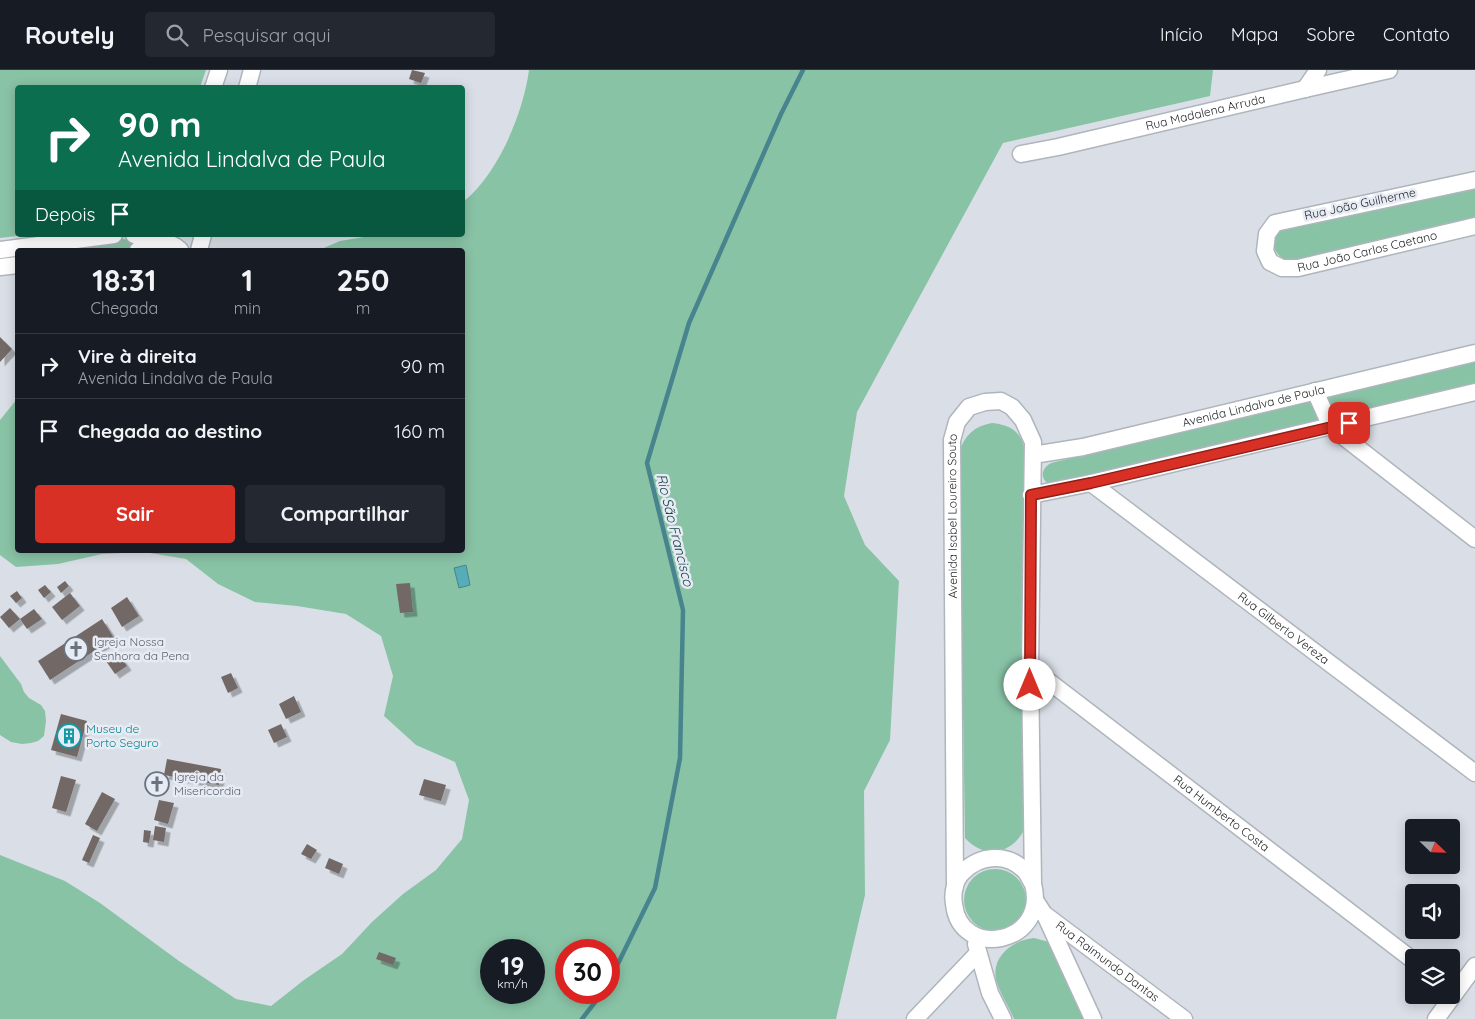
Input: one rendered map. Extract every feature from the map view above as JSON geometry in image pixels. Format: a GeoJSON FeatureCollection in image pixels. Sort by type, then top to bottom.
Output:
{"type":"FeatureCollection","features":[{"type":"Feature","properties":{"kind":"street"},"geometry":{"type":"LineString","coordinates":[[214,85],[219,70]]}},
{"type":"Feature","properties":{"kind":"street"},"geometry":{"type":"LineString","coordinates":[[248,85],[252,70]]}},
{"type":"Feature","properties":{"kind":"street"},"geometry":{"type":"LineString","coordinates":[[1305,89],[1318,70]]}},
{"type":"Feature","properties":{"kind":"street","name":"Rua Madalena Arruda"},"geometry":{"type":"LineString","coordinates":[[1021,154],[1389,70]]}},
{"type":"Feature","properties":{"kind":"street","name":"Rua João Guilherme"},"geometry":{"type":"LineString","coordinates":[[1265,251],[1267,234],[1275,223],[1475,180]]}},
{"type":"Feature","properties":{"kind":"street","name":"Rua João Carlos Caetano"},"geometry":{"type":"LineString","coordinates":[[1265,251],[1270,262],[1282,268],[1298,268],[1475,226]]}},
{"type":"Feature","properties":{"kind":"street"},"geometry":{"type":"LineString","coordinates":[[15,248],[99,237]]}},
{"type":"Feature","properties":{"kind":"street"},"geometry":{"type":"LineString","coordinates":[[153,242],[177,248]]}},
{"type":"Feature","properties":{"kind":"street"},"geometry":{"type":"LineString","coordinates":[[0,250],[15,248]]}},
{"type":"Feature","properties":{"kind":"street"},"geometry":{"type":"LineString","coordinates":[[0,267],[15,265]]}},
{"type":"Feature","properties":{"kind":"street","name":"Avenida Lindalva de Paula"},"geometry":{"type":"LineString","coordinates":[[1033,455],[1083,447],[1475,353]]}},
{"type":"Feature","properties":{"kind":"street"},"geometry":{"type":"LineString","coordinates":[[1315,391],[1331,427],[1475,539]]}},
{"type":"Feature","properties":{"kind":"street"},"geometry":{"type":"LineString","coordinates":[[1031,495],[1091,483],[1475,392]]}},
{"type":"Feature","properties":{"kind":"street","name":"Avenida Isabel Loureiro Souto"},"geometry":{"type":"LineString","coordinates":[[974,935],[965,928],[956,914],[953,898],[955,887],[952,440],[957,422],[969,407],[985,402],[1001,401],[1012,407],[1023,420],[1033,442],[1030,666],[1032,884]]}},
{"type":"Feature","properties":{"kind":"street","name":"Rua Gilberto Vereza"},"geometry":{"type":"LineString","coordinates":[[1091,483],[1475,773]]}},
{"type":"Feature","properties":{"kind":"street","name":"Rua Humberto Costa"},"geometry":{"type":"LineString","coordinates":[[1030,666],[1405,953]]}},
{"type":"Feature","properties":{"kind":"street","name":"Avenida Isabel Loureiro Souto"},"geometry":{"type":"LineString","coordinates":[[955,887],[961,874],[972,864],[985,858],[1000,858],[1014,862],[1025,871],[1093,1019]]}},
{"type":"Feature","properties":{"kind":"street"},"geometry":{"type":"LineString","coordinates":[[1003,1019],[990,993],[974,935],[987,939],[1001,939],[1014,934],[1025,926],[1032,914],[1040,907]]}},
{"type":"Feature","properties":{"kind":"street","name":"Rua Raimundo Dantas"},"geometry":{"type":"LineString","coordinates":[[1040,907],[1184,1019]]}},
{"type":"Feature","properties":{"kind":"street"},"geometry":{"type":"LineString","coordinates":[[915,1019],[978,953]]}},
{"type":"Feature","properties":{"kind":"street"},"geometry":{"type":"LineString","coordinates":[[1460,983],[1475,966]]}},
{"type":"Feature","properties":{"kind":"street"},"geometry":{"type":"LineString","coordinates":[[1436,1019],[1445,1004]]}},
{"type":"Feature","properties":{"kind":"green space"},"geometry":{"type":"Polygon","coordinates":[[[0,70],[206,70],[201,85],[15,85],[15,236],[0,238],[0,70]]]}},
{"type":"Feature","properties":{"kind":"green space"},"geometry":{"type":"Polygon","coordinates":[[[529,70],[1213,70],[1210,96],[1003,143],[857,412],[844,496],[865,545],[899,581],[890,740],[864,791],[865,895],[836,1019],[0,1019],[0,855],[65,881],[100,903],[179,961],[236,999],[271,1006],[342,954],[372,922],[403,894],[436,870],[462,839],[469,800],[455,762],[416,745],[384,716],[393,676],[381,636],[346,614],[297,606],[255,602],[218,584],[186,559],[150,553],[465,553],[465,248],[324,248],[340,241],[364,237],[465,237],[465,200],[476,190],[498,160],[515,124],[529,70]]]}},
{"type":"Feature","properties":{"kind":"green space"},"geometry":{"type":"Polygon","coordinates":[[[1475,188],[1475,219],[1289,262],[1280,256],[1274,248],[1274,240],[1280,230],[1475,188]]]}},
{"type":"Feature","properties":{"kind":"green space"},"geometry":{"type":"Polygon","coordinates":[[[124,239],[134,243],[131,248],[41,248],[124,239]]]}},
{"type":"Feature","properties":{"kind":"green space"},"geometry":{"type":"Polygon","coordinates":[[[1475,359],[1475,386],[1338,419],[1333,417],[1322,394],[1475,359]]]}},
{"type":"Feature","properties":{"kind":"green space"},"geometry":{"type":"Polygon","coordinates":[[[1311,400],[1321,419],[1318,424],[1051,485],[1043,477],[1043,471],[1051,463],[1311,400]]]}},
{"type":"Feature","properties":{"kind":"green space"},"geometry":{"type":"Polygon","coordinates":[[[15,401],[15,553],[123,553],[102,554],[58,564],[16,567],[0,555],[0,420],[15,401]]]}},
{"type":"Feature","properties":{"kind":"green space"},"geometry":{"type":"Polygon","coordinates":[[[992,423],[1014,430],[1020,436],[1025,453],[1024,830],[1012,845],[997,851],[980,849],[972,845],[965,838],[959,453],[967,437],[975,429],[992,423]]]}},
{"type":"Feature","properties":{"kind":"green space"},"geometry":{"type":"Polygon","coordinates":[[[0,656],[21,684],[24,692],[29,698],[41,705],[45,711],[44,736],[38,741],[22,744],[11,742],[0,735],[0,656]]]}},
{"type":"Feature","properties":{"kind":"green space"},"geometry":{"type":"Polygon","coordinates":[[[989,869],[1001,869],[1017,878],[1024,888],[1026,900],[1024,912],[1017,922],[1001,931],[989,931],[978,926],[969,917],[964,906],[964,894],[969,883],[978,874],[989,869]]]}},
{"type":"Feature","properties":{"kind":"green space"},"geometry":{"type":"Polygon","coordinates":[[[1034,938],[1049,942],[1085,1019],[1014,1019],[997,983],[996,966],[1004,952],[1018,942],[1034,938]]]}},
{"type":"Feature","properties":{"kind":"water"},"geometry":{"type":"Polygon","coordinates":[[[466,565],[470,585],[459,588],[454,568],[466,565]]]}},
{"type":"Feature","properties":{"kind":"building"},"geometry":{"type":"Polygon","coordinates":[[[412,70],[425,73],[421,83],[409,79],[412,70]]]}},
{"type":"Feature","properties":{"kind":"building"},"geometry":{"type":"Polygon","coordinates":[[[0,337],[12,349],[0,362],[0,337]]]}},
{"type":"Feature","properties":{"kind":"building"},"geometry":{"type":"Polygon","coordinates":[[[65,581],[69,586],[61,593],[57,587],[65,581]]]}},
{"type":"Feature","properties":{"kind":"building"},"geometry":{"type":"Polygon","coordinates":[[[410,583],[413,612],[400,613],[396,584],[410,583]]]}},
{"type":"Feature","properties":{"kind":"building"},"geometry":{"type":"Polygon","coordinates":[[[45,585],[51,592],[44,598],[38,590],[45,585]]]}},
{"type":"Feature","properties":{"kind":"building"},"geometry":{"type":"Polygon","coordinates":[[[17,591],[22,598],[16,603],[10,596],[17,591]]]}},
{"type":"Feature","properties":{"kind":"building"},"geometry":{"type":"Polygon","coordinates":[[[70,593],[80,606],[62,620],[52,607],[70,593]]]}},
{"type":"Feature","properties":{"kind":"building"},"geometry":{"type":"Polygon","coordinates":[[[127,597],[139,616],[122,627],[111,608],[127,597]]]}},
{"type":"Feature","properties":{"kind":"building"},"geometry":{"type":"Polygon","coordinates":[[[10,608],[20,619],[9,628],[0,617],[10,608]]]}},
{"type":"Feature","properties":{"kind":"building"},"geometry":{"type":"Polygon","coordinates":[[[34,609],[42,619],[27,629],[20,619],[34,609]]]}},
{"type":"Feature","properties":{"kind":"building","name":"Igreja Nossa Senhora da Pena"},"geometry":{"type":"Polygon","coordinates":[[[102,619],[114,638],[50,680],[38,661],[102,619]]]}},
{"type":"Feature","properties":{"kind":"building"},"geometry":{"type":"Polygon","coordinates":[[[118,653],[127,666],[115,674],[106,661],[118,653]]]}},
{"type":"Feature","properties":{"kind":"building"},"geometry":{"type":"Polygon","coordinates":[[[231,673],[238,688],[228,693],[221,677],[231,673]]]}},
{"type":"Feature","properties":{"kind":"building"},"geometry":{"type":"Polygon","coordinates":[[[294,696],[301,712],[286,719],[279,704],[294,696]]]}},
{"type":"Feature","properties":{"kind":"building","name":"Museu de Porto Seguro"},"geometry":{"type":"Polygon","coordinates":[[[61,714],[87,721],[77,757],[51,750],[61,714]]]}},
{"type":"Feature","properties":{"kind":"building"},"geometry":{"type":"Polygon","coordinates":[[[281,724],[287,737],[274,743],[268,730],[281,724]]]}},
{"type":"Feature","properties":{"kind":"building"},"geometry":{"type":"Polygon","coordinates":[[[167,759],[221,769],[219,785],[164,775],[167,759]]]}},
{"type":"Feature","properties":{"kind":"building"},"geometry":{"type":"Polygon","coordinates":[[[61,776],[76,780],[66,812],[52,808],[61,776]]]}},
{"type":"Feature","properties":{"kind":"building"},"geometry":{"type":"Polygon","coordinates":[[[424,779],[446,785],[441,801],[419,795],[424,779]]]}},
{"type":"Feature","properties":{"kind":"building"},"geometry":{"type":"Polygon","coordinates":[[[102,792],[115,799],[97,831],[85,824],[102,792]]]}},
{"type":"Feature","properties":{"kind":"building"},"geometry":{"type":"Polygon","coordinates":[[[159,800],[174,803],[168,824],[154,820],[159,800]]]}},
{"type":"Feature","properties":{"kind":"building"},"geometry":{"type":"Polygon","coordinates":[[[155,826],[166,828],[164,842],[153,840],[155,826]]]}},
{"type":"Feature","properties":{"kind":"building"},"geometry":{"type":"Polygon","coordinates":[[[144,830],[151,831],[149,843],[143,842],[144,830]]]}},
{"type":"Feature","properties":{"kind":"building"},"geometry":{"type":"Polygon","coordinates":[[[93,835],[100,838],[89,863],[82,860],[93,835]]]}},
{"type":"Feature","properties":{"kind":"building"},"geometry":{"type":"Polygon","coordinates":[[[307,844],[317,850],[311,859],[301,854],[307,844]]]}},
{"type":"Feature","properties":{"kind":"building"},"geometry":{"type":"Polygon","coordinates":[[[329,858],[343,864],[339,874],[325,868],[329,858]]]}},
{"type":"Feature","properties":{"kind":"building"},"geometry":{"type":"Polygon","coordinates":[[[379,952],[396,958],[393,965],[376,959],[379,952]]]}},
{"type":"Feature","properties":{"kind":"waterway","name":"Rio São Francisco"},"geometry":{"type":"LineString","coordinates":[[620,960],[655,888],[680,758],[683,610],[647,463],[689,323],[781,114],[803,70]]}},
{"type":"Feature","properties":{"kind":"waterway","name":"Rio São Francisco"},"geometry":{"type":"LineString","coordinates":[[582,1019],[594,1004]]}},
{"type":"Feature","properties":{"kind":"place","name":"Igreja Nossa Senhora da Pena"},"geometry":{"type":"Point","coordinates":[76,649]}},
{"type":"Feature","properties":{"kind":"place","name":"Museu de Porto Seguro"},"geometry":{"type":"Point","coordinates":[69,736]}},
{"type":"Feature","properties":{"kind":"place","name":"Igreja da Misericordia"},"geometry":{"type":"Point","coordinates":[157,784]}},
{"type":"Feature","properties":{"kind":"route"},"geometry":{"type":"LineString","coordinates":[[1030,685],[1031,495],[1091,483],[1349,423]]}}]}
